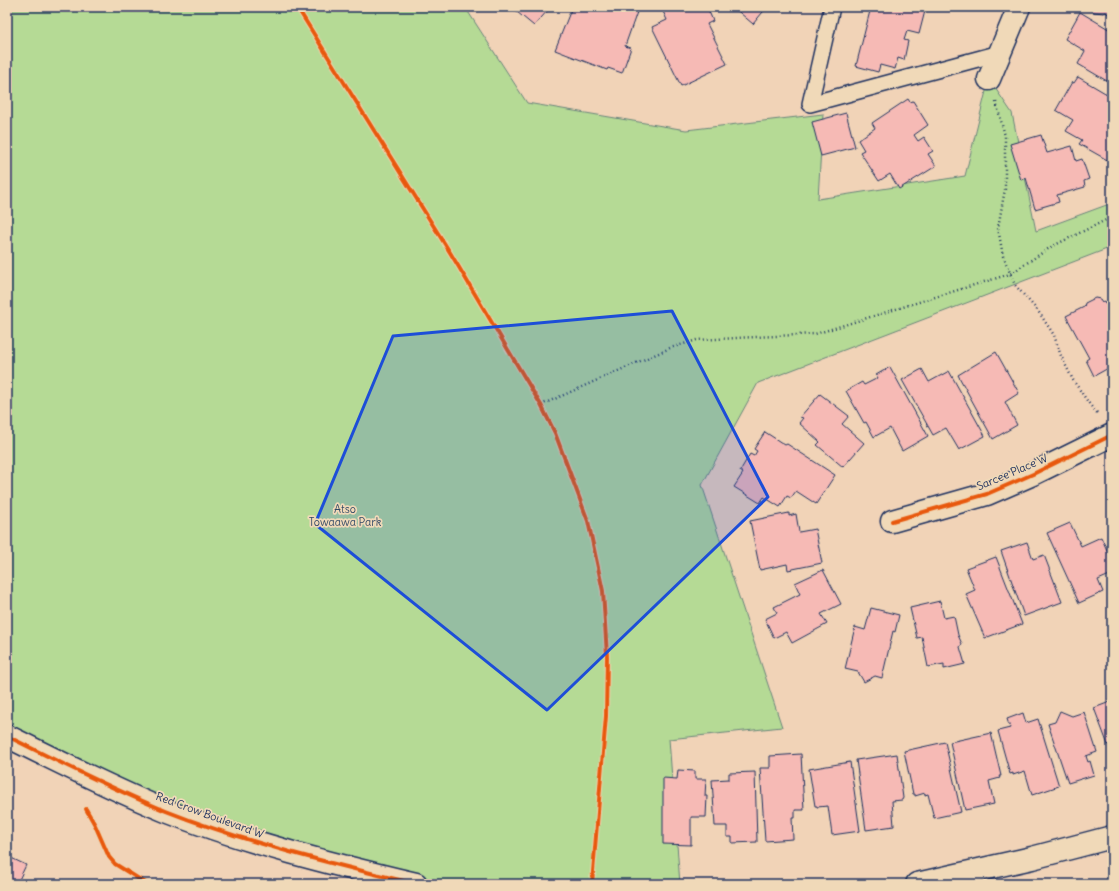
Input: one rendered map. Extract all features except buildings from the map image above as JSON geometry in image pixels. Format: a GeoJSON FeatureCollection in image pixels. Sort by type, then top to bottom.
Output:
{"type":"FeatureCollection","features":[{"type":"Feature","properties":{"kind":"street"},"geometry":{"type":"LineString","coordinates":[[989,79],[1019,7]]}},
{"type":"Feature","properties":{"kind":"street","name":"Sarcee Place W"},"geometry":{"type":"LineString","coordinates":[[892,521],[987,494],[1033,474],[1112,435]]}},
{"type":"Feature","properties":{"kind":"street","name":"Red Crow Boulevard W"},"geometry":{"type":"LineString","coordinates":[[7,736],[91,777],[166,811],[234,835],[318,861],[416,884]]}},
{"type":"Feature","properties":{"kind":"street"},"geometry":{"type":"LineString","coordinates":[[917,884],[1032,858],[1112,837]]}},
{"type":"Feature","properties":{"kind":"lane"},"geometry":{"type":"LineString","coordinates":[[832,7],[810,104],[1000,53]]}},
{"type":"Feature","properties":{"kind":"path"},"geometry":{"type":"LineString","coordinates":[[989,79],[1005,136],[1005,189],[998,228],[1003,256],[1015,285],[1038,311],[1054,336],[1061,356],[1073,380],[1090,405],[1099,414]]}},
{"type":"Feature","properties":{"kind":"path"},"geometry":{"type":"LineString","coordinates":[[541,405],[670,348],[698,340],[815,334],[1010,274],[1051,247],[1112,217]]}},
{"type":"Feature","properties":{"kind":"path"},"geometry":{"type":"LineString","coordinates":[[537,399],[544,412]]}},
{"type":"Feature","properties":{"kind":"highlighted area"},"geometry":{"type":"Polygon","coordinates":[[[672,311],[768,497],[547,710],[315,524],[393,336],[672,311]]]}},
{"type":"Feature","properties":{"kind":"green space","name":"Atso Towaawa Park"},"geometry":{"type":"Polygon","coordinates":[[[7,7],[465,7],[527,103],[686,130],[823,114],[818,199],[965,176],[989,79],[1012,113],[1036,231],[1112,203],[1112,247],[758,383],[702,485],[782,727],[669,739],[680,884],[416,884],[318,861],[7,736],[7,7]]]}},
{"type":"Feature","properties":{"kind":"cycle path"},"geometry":{"type":"LineString","coordinates":[[297,7],[451,254],[541,405],[555,433],[588,521],[603,591],[607,656],[606,716],[592,884]]}},
{"type":"Feature","properties":{"kind":"cycle path"},"geometry":{"type":"LineString","coordinates":[[892,521],[987,494],[1033,474],[1112,435]]}},
{"type":"Feature","properties":{"kind":"cycle path"},"geometry":{"type":"LineString","coordinates":[[7,736],[126,794],[197,823],[290,852],[416,884]]}},
{"type":"Feature","properties":{"kind":"cycle path"},"geometry":{"type":"LineString","coordinates":[[86,809],[95,825],[109,857],[115,864],[147,884]]}}]}
